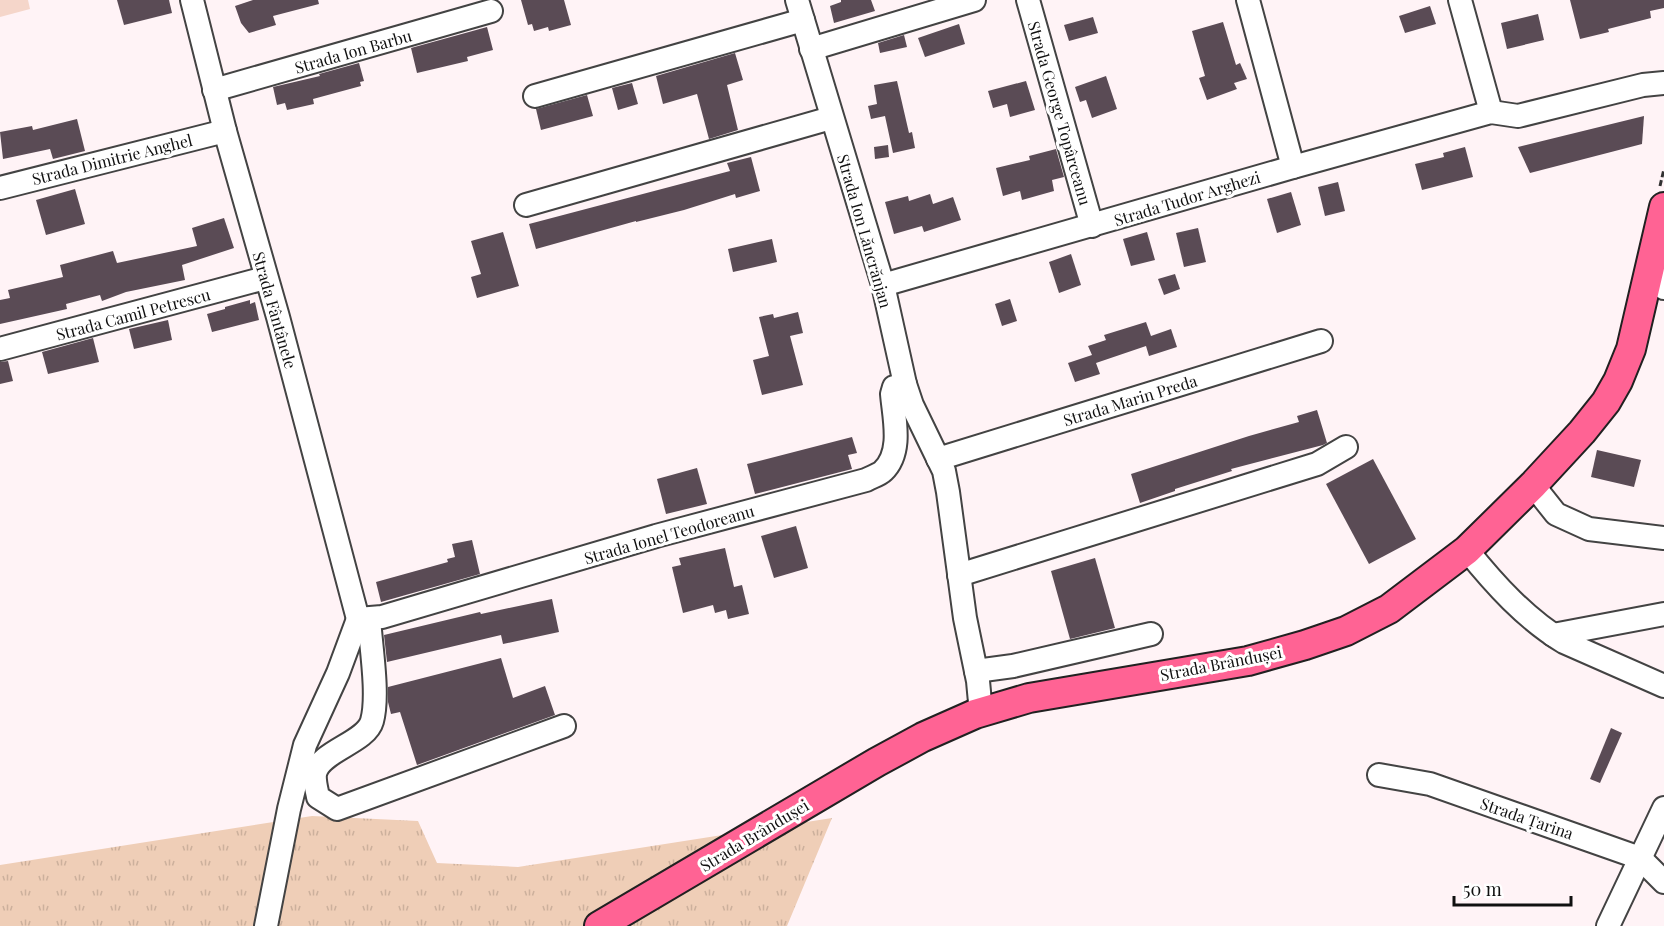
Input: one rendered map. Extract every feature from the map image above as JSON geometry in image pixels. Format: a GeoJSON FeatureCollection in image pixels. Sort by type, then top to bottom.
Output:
{"type":"FeatureCollection","features":[{"type":"Feature","properties":{"kind":"main road","name":"Strada Brândușei"},"geometry":{"type":"LineString","coordinates":[[599,926],[922,737],[1029,698],[1248,661],[1346,631],[1389,609],[1467,550],[1533,485],[1606,402],[1618,381],[1631,349],[1652,262],[1662,199]]}},
{"type":"Feature","properties":{"kind":"street","name":"Strada Fântânele"},"geometry":{"type":"LineString","coordinates":[[192,0],[265,278],[281,328],[353,593],[364,619],[374,688],[372,723],[362,734],[322,762],[315,774],[318,797],[337,809],[564,726]]}},
{"type":"Feature","properties":{"kind":"street"},"geometry":{"type":"LineString","coordinates":[[811,49],[974,0]]}},
{"type":"Feature","properties":{"kind":"street","name":"Strada George Topârceanu"},"geometry":{"type":"LineString","coordinates":[[1028,0],[1092,226]]}},
{"type":"Feature","properties":{"kind":"street"},"geometry":{"type":"LineString","coordinates":[[1248,0],[1293,167]]}},
{"type":"Feature","properties":{"kind":"street"},"geometry":{"type":"LineString","coordinates":[[1460,0],[1491,112],[1518,116],[1643,85],[1664,83]]}},
{"type":"Feature","properties":{"kind":"street"},"geometry":{"type":"LineString","coordinates":[[535,96],[800,10]]}},
{"type":"Feature","properties":{"kind":"street","name":"Strada Ion Lăncrănjan"},"geometry":{"type":"LineString","coordinates":[[800,10],[883,285],[905,384],[912,405],[944,471],[977,676],[989,701],[986,712]]}},
{"type":"Feature","properties":{"kind":"street","name":"Strada Ion Barbu"},"geometry":{"type":"LineString","coordinates":[[214,90],[491,11]]}},
{"type":"Feature","properties":{"kind":"street","name":"Strada Tudor Arghezi"},"geometry":{"type":"LineString","coordinates":[[883,285],[1491,112]]}},
{"type":"Feature","properties":{"kind":"street"},"geometry":{"type":"LineString","coordinates":[[526,205],[831,118]]}},
{"type":"Feature","properties":{"kind":"street","name":"Strada Dimitrie Anghel"},"geometry":{"type":"LineString","coordinates":[[0,188],[225,131]]}},
{"type":"Feature","properties":{"kind":"street"},"geometry":{"type":"LineString","coordinates":[[1652,262],[1664,288]]}},
{"type":"Feature","properties":{"kind":"street","name":"Strada Camil Petrescu"},"geometry":{"type":"LineString","coordinates":[[0,349],[265,278]]}},
{"type":"Feature","properties":{"kind":"street","name":"Strada Marin Preda"},"geometry":{"type":"LineString","coordinates":[[938,459],[1321,341]]}},
{"type":"Feature","properties":{"kind":"street","name":"Strada Ionel Teodoreanu"},"geometry":{"type":"LineString","coordinates":[[364,619],[656,536],[866,480],[883,471],[892,456],[897,437],[891,394],[894,387],[905,384]]}},
{"type":"Feature","properties":{"kind":"street"},"geometry":{"type":"LineString","coordinates":[[959,575],[1317,464],[1346,447]]}},
{"type":"Feature","properties":{"kind":"street"},"geometry":{"type":"LineString","coordinates":[[1533,485],[1556,514],[1589,529],[1664,538]]}},
{"type":"Feature","properties":{"kind":"street"},"geometry":{"type":"LineString","coordinates":[[1467,550],[1490,578],[1529,617],[1552,635],[1664,686]]}},
{"type":"Feature","properties":{"kind":"street"},"geometry":{"type":"LineString","coordinates":[[1552,635],[1664,614]]}},
{"type":"Feature","properties":{"kind":"street"},"geometry":{"type":"LineString","coordinates":[[266,926],[289,809],[305,745],[364,619]]}},
{"type":"Feature","properties":{"kind":"street"},"geometry":{"type":"LineString","coordinates":[[977,676],[1151,634]]}},
{"type":"Feature","properties":{"kind":"street","name":"Strada Țarina"},"geometry":{"type":"LineString","coordinates":[[1379,775],[1430,784],[1640,858],[1664,882]]}},
{"type":"Feature","properties":{"kind":"street"},"geometry":{"type":"LineString","coordinates":[[1608,926],[1664,808]]}},
{"type":"Feature","properties":{"kind":"path"},"geometry":{"type":"LineString","coordinates":[[1662,199],[1664,169]]}},
{"type":"Feature","properties":{"kind":"green space"},"geometry":{"type":"Polygon","coordinates":[[[312,816],[418,821],[437,863],[518,867],[832,818],[787,926],[0,926],[0,865],[312,816]]]}},
{"type":"Feature","properties":{"kind":"shaded area"},"geometry":{"type":"Polygon","coordinates":[[[0,0],[28,0],[30,9],[0,17],[0,0]]]}},
{"type":"Feature","properties":{"kind":"building"},"geometry":{"type":"Polygon","coordinates":[[[117,0],[169,0],[172,13],[124,25],[117,0]]]}},
{"type":"Feature","properties":{"kind":"building"},"geometry":{"type":"Polygon","coordinates":[[[253,0],[318,0],[319,4],[273,16],[276,25],[249,33],[241,23],[235,6],[253,0]]]}},
{"type":"Feature","properties":{"kind":"building"},"geometry":{"type":"Polygon","coordinates":[[[521,0],[564,0],[571,25],[549,31],[548,27],[534,31],[532,24],[528,25],[521,0]]]}},
{"type":"Feature","properties":{"kind":"building"},"geometry":{"type":"Polygon","coordinates":[[[841,0],[871,0],[875,11],[834,23],[830,6],[841,0]]]}},
{"type":"Feature","properties":{"kind":"building"},"geometry":{"type":"Polygon","coordinates":[[[1570,0],[1664,0],[1664,8],[1650,11],[1651,18],[1580,39],[1570,0]]]}},
{"type":"Feature","properties":{"kind":"building"},"geometry":{"type":"Polygon","coordinates":[[[1430,6],[1436,24],[1405,33],[1399,16],[1430,6]]]}},
{"type":"Feature","properties":{"kind":"building"},"geometry":{"type":"Polygon","coordinates":[[[1538,14],[1544,40],[1507,49],[1501,23],[1538,14]]]}},
{"type":"Feature","properties":{"kind":"building"},"geometry":{"type":"Polygon","coordinates":[[[1093,17],[1098,33],[1069,41],[1064,25],[1093,17]]]}},
{"type":"Feature","properties":{"kind":"building"},"geometry":{"type":"Polygon","coordinates":[[[1223,22],[1236,65],[1240,63],[1247,79],[1234,83],[1237,89],[1207,100],[1199,78],[1205,76],[1192,31],[1223,22]]]}},
{"type":"Feature","properties":{"kind":"building"},"geometry":{"type":"Polygon","coordinates":[[[959,24],[965,44],[925,57],[918,38],[959,24]]]}},
{"type":"Feature","properties":{"kind":"building"},"geometry":{"type":"Polygon","coordinates":[[[487,27],[493,50],[467,57],[468,61],[417,73],[411,48],[487,27]]]}},
{"type":"Feature","properties":{"kind":"building"},"geometry":{"type":"Polygon","coordinates":[[[904,35],[907,47],[880,53],[878,43],[904,35]]]}},
{"type":"Feature","properties":{"kind":"building"},"geometry":{"type":"Polygon","coordinates":[[[735,53],[743,80],[727,85],[738,130],[709,139],[697,94],[663,104],[656,76],[735,53]]]}},
{"type":"Feature","properties":{"kind":"building"},"geometry":{"type":"Polygon","coordinates":[[[359,63],[364,81],[360,82],[361,86],[313,99],[314,104],[287,110],[285,103],[277,105],[273,87],[320,76],[319,74],[359,63]]]}},
{"type":"Feature","properties":{"kind":"building"},"geometry":{"type":"Polygon","coordinates":[[[1106,76],[1117,109],[1092,118],[1086,100],[1080,102],[1075,87],[1106,76]]]}},
{"type":"Feature","properties":{"kind":"building"},"geometry":{"type":"Polygon","coordinates":[[[897,81],[909,133],[912,132],[915,148],[893,153],[885,116],[871,119],[868,106],[877,104],[874,85],[897,81]]]}},
{"type":"Feature","properties":{"kind":"building"},"geometry":{"type":"Polygon","coordinates":[[[1026,81],[1035,110],[1010,117],[1007,104],[993,108],[988,91],[1026,81]]]}},
{"type":"Feature","properties":{"kind":"building"},"geometry":{"type":"Polygon","coordinates":[[[632,83],[638,104],[618,110],[612,88],[632,83]]]}},
{"type":"Feature","properties":{"kind":"building"},"geometry":{"type":"Polygon","coordinates":[[[587,95],[593,116],[541,130],[536,109],[587,95]]]}},
{"type":"Feature","properties":{"kind":"building"},"geometry":{"type":"Polygon","coordinates":[[[1644,116],[1642,144],[1530,173],[1518,147],[1644,116]]]}},
{"type":"Feature","properties":{"kind":"building"},"geometry":{"type":"Polygon","coordinates":[[[77,119],[85,151],[53,159],[50,149],[3,159],[0,132],[32,126],[33,130],[77,119]]]}},
{"type":"Feature","properties":{"kind":"building"},"geometry":{"type":"Polygon","coordinates":[[[888,145],[889,157],[875,159],[874,147],[888,145]]]}},
{"type":"Feature","properties":{"kind":"building"},"geometry":{"type":"Polygon","coordinates":[[[1465,147],[1473,177],[1422,190],[1415,164],[1444,157],[1443,153],[1465,147]]]}},
{"type":"Feature","properties":{"kind":"building"},"geometry":{"type":"Polygon","coordinates":[[[1056,149],[1064,177],[1052,180],[1054,191],[1022,200],[1020,191],[1003,196],[996,168],[1030,160],[1029,156],[1056,149]]]}},
{"type":"Feature","properties":{"kind":"building"},"geometry":{"type":"Polygon","coordinates":[[[751,157],[760,191],[736,198],[735,194],[684,210],[536,249],[529,224],[730,171],[727,163],[751,157]]]}},
{"type":"Feature","properties":{"kind":"building"},"geometry":{"type":"Polygon","coordinates":[[[1338,182],[1345,211],[1325,216],[1318,187],[1338,182]]]}},
{"type":"Feature","properties":{"kind":"building"},"geometry":{"type":"Polygon","coordinates":[[[75,189],[85,224],[46,235],[36,200],[75,189]]]}},
{"type":"Feature","properties":{"kind":"building"},"geometry":{"type":"Polygon","coordinates":[[[1291,192],[1301,225],[1277,233],[1267,199],[1291,192]]]}},
{"type":"Feature","properties":{"kind":"building"},"geometry":{"type":"Polygon","coordinates":[[[930,194],[933,204],[953,197],[961,220],[924,232],[922,226],[894,234],[885,202],[908,196],[909,201],[930,194]]]}},
{"type":"Feature","properties":{"kind":"building"},"geometry":{"type":"Polygon","coordinates":[[[224,218],[234,248],[182,265],[185,280],[126,292],[102,301],[100,295],[66,304],[67,309],[0,324],[0,300],[10,298],[8,290],[63,277],[60,265],[113,251],[117,263],[197,246],[192,228],[224,218]]]}},
{"type":"Feature","properties":{"kind":"building"},"geometry":{"type":"Polygon","coordinates":[[[1198,228],[1206,262],[1184,267],[1176,233],[1198,228]]]}},
{"type":"Feature","properties":{"kind":"building"},"geometry":{"type":"Polygon","coordinates":[[[503,232],[519,286],[477,298],[471,277],[481,274],[471,241],[503,232]]]}},
{"type":"Feature","properties":{"kind":"building"},"geometry":{"type":"Polygon","coordinates":[[[1147,232],[1155,260],[1131,266],[1123,239],[1147,232]]]}},
{"type":"Feature","properties":{"kind":"building"},"geometry":{"type":"Polygon","coordinates":[[[772,239],[777,262],[733,272],[728,249],[772,239]]]}},
{"type":"Feature","properties":{"kind":"building"},"geometry":{"type":"Polygon","coordinates":[[[1071,254],[1081,285],[1059,293],[1049,262],[1071,254]]]}},
{"type":"Feature","properties":{"kind":"building"},"geometry":{"type":"Polygon","coordinates":[[[1175,274],[1180,289],[1164,295],[1158,279],[1175,274]]]}},
{"type":"Feature","properties":{"kind":"building"},"geometry":{"type":"Polygon","coordinates":[[[1010,299],[1017,321],[1002,326],[995,304],[1010,299]]]}},
{"type":"Feature","properties":{"kind":"building"},"geometry":{"type":"Polygon","coordinates":[[[250,300],[250,304],[255,302],[259,320],[212,332],[207,314],[250,300]]]}},
{"type":"Feature","properties":{"kind":"building"},"geometry":{"type":"Polygon","coordinates":[[[798,312],[803,333],[790,336],[803,385],[762,395],[753,360],[769,356],[759,317],[773,314],[774,318],[798,312]]]}},
{"type":"Feature","properties":{"kind":"building"},"geometry":{"type":"Polygon","coordinates":[[[168,320],[172,340],[134,349],[129,329],[168,320]]]}},
{"type":"Feature","properties":{"kind":"building"},"geometry":{"type":"Polygon","coordinates":[[[1146,322],[1151,336],[1171,329],[1177,347],[1149,356],[1146,346],[1096,363],[1100,374],[1075,382],[1068,363],[1092,355],[1088,346],[1106,340],[1104,335],[1146,322]]]}},
{"type":"Feature","properties":{"kind":"building"},"geometry":{"type":"Polygon","coordinates":[[[93,338],[99,362],[48,374],[42,352],[93,338]]]}},
{"type":"Feature","properties":{"kind":"building"},"geometry":{"type":"Polygon","coordinates":[[[8,361],[13,381],[0,384],[0,362],[8,361]]]}},
{"type":"Feature","properties":{"kind":"building"},"geometry":{"type":"Polygon","coordinates":[[[1317,410],[1327,443],[1231,469],[1232,471],[1140,503],[1131,474],[1299,422],[1297,416],[1317,410]]]}},
{"type":"Feature","properties":{"kind":"building"},"geometry":{"type":"Polygon","coordinates":[[[852,437],[857,453],[848,455],[852,469],[755,494],[747,464],[852,437]]]}},
{"type":"Feature","properties":{"kind":"building"},"geometry":{"type":"Polygon","coordinates":[[[1597,450],[1641,460],[1634,487],[1591,477],[1597,450]]]}},
{"type":"Feature","properties":{"kind":"building"},"geometry":{"type":"Polygon","coordinates":[[[1373,459],[1416,539],[1369,564],[1326,484],[1373,459]]]}},
{"type":"Feature","properties":{"kind":"building"},"geometry":{"type":"Polygon","coordinates":[[[697,468],[707,504],[666,514],[657,479],[697,468]]]}},
{"type":"Feature","properties":{"kind":"building"},"geometry":{"type":"Polygon","coordinates":[[[796,526],[808,568],[774,578],[761,536],[796,526]]]}},
{"type":"Feature","properties":{"kind":"building"},"geometry":{"type":"Polygon","coordinates":[[[472,540],[480,574],[381,602],[376,582],[448,562],[447,559],[455,557],[452,544],[472,540]]]}},
{"type":"Feature","properties":{"kind":"building"},"geometry":{"type":"Polygon","coordinates":[[[725,548],[734,587],[742,585],[749,614],[728,619],[726,610],[715,613],[713,605],[683,613],[672,567],[681,565],[679,558],[725,548]]]}},
{"type":"Feature","properties":{"kind":"building"},"geometry":{"type":"Polygon","coordinates":[[[1095,558],[1115,628],[1070,639],[1051,571],[1095,558]]]}},
{"type":"Feature","properties":{"kind":"building"},"geometry":{"type":"Polygon","coordinates":[[[552,599],[559,632],[503,644],[501,635],[387,662],[384,635],[480,612],[481,614],[552,599]]]}},
{"type":"Feature","properties":{"kind":"building"},"geometry":{"type":"Polygon","coordinates":[[[501,658],[513,698],[545,686],[555,715],[417,765],[400,712],[391,714],[388,687],[501,658]]]}},
{"type":"Feature","properties":{"kind":"building"},"geometry":{"type":"Polygon","coordinates":[[[1611,728],[1622,733],[1600,783],[1590,779],[1611,728]]]}}]}
